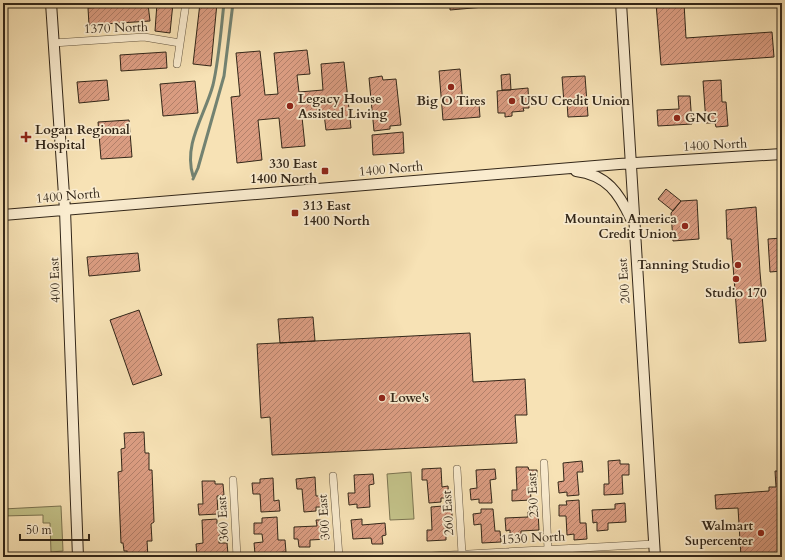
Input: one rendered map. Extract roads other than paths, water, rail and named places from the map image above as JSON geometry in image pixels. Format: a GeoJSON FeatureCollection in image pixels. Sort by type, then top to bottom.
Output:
{"type":"FeatureCollection","features":[{"type":"Feature","properties":{"kind":"main road","name":"400 East"},"geometry":{"type":"LineString","coordinates":[[51,3],[65,210],[78,557]]}},
{"type":"Feature","properties":{"kind":"main road","name":"200 East"},"geometry":{"type":"LineString","coordinates":[[621,3],[655,557]]}},
{"type":"Feature","properties":{"kind":"main road","name":"1400 North"},"geometry":{"type":"LineString","coordinates":[[3,215],[630,163],[782,154]]}},
{"type":"Feature","properties":{"kind":"main road"},"geometry":{"type":"LineString","coordinates":[[562,169],[584,172],[607,182],[621,198],[634,225]]}},
{"type":"Feature","properties":{"kind":"street"},"geometry":{"type":"LineString","coordinates":[[178,64],[186,3]]}},
{"type":"Feature","properties":{"kind":"street","name":"1370 North"},"geometry":{"type":"LineString","coordinates":[[54,43],[144,37],[180,42]]}},
{"type":"Feature","properties":{"kind":"street","name":"230 East"},"geometry":{"type":"LineString","coordinates":[[544,463],[548,549]]}},
{"type":"Feature","properties":{"kind":"street","name":"260 East"},"geometry":{"type":"LineString","coordinates":[[457,470],[462,554]]}},
{"type":"Feature","properties":{"kind":"street","name":"300 East"},"geometry":{"type":"LineString","coordinates":[[333,476],[339,557]]}},
{"type":"Feature","properties":{"kind":"street","name":"360 East"},"geometry":{"type":"LineString","coordinates":[[233,480],[237,557]]}},
{"type":"Feature","properties":{"kind":"street","name":"1530 North"},"geometry":{"type":"LineString","coordinates":[[413,557],[654,544]]}},
{"type":"Feature","properties":{"kind":"waterway"},"geometry":{"type":"LineString","coordinates":[[193,176],[191,152],[196,130],[213,85],[224,3]]}},
{"type":"Feature","properties":{"kind":"waterway"},"geometry":{"type":"LineString","coordinates":[[193,179],[198,168],[224,76],[233,3]]}},
{"type":"Feature","properties":{"kind":"place","name":"Big O Tires"},"geometry":{"type":"Point","coordinates":[451,87]}},
{"type":"Feature","properties":{"kind":"place","name":"USU Credit Union"},"geometry":{"type":"Point","coordinates":[512,101]}},
{"type":"Feature","properties":{"kind":"place","name":"Legacy House Assisted Living"},"geometry":{"type":"Point","coordinates":[290,106]}},
{"type":"Feature","properties":{"kind":"place","name":"GNC"},"geometry":{"type":"Point","coordinates":[677,118]}},
{"type":"Feature","properties":{"kind":"place","name":"Logan Regional Hospital"},"geometry":{"type":"Point","coordinates":[26,137]}},
{"type":"Feature","properties":{"kind":"place","name":"330 East 1400 North"},"geometry":{"type":"Point","coordinates":[325,171]}},
{"type":"Feature","properties":{"kind":"place","name":"313 East 1400 North"},"geometry":{"type":"Point","coordinates":[295,213]}},
{"type":"Feature","properties":{"kind":"place","name":"Mountain America Credit Union"},"geometry":{"type":"Point","coordinates":[685,226]}},
{"type":"Feature","properties":{"kind":"place","name":"Tanning Studio"},"geometry":{"type":"Point","coordinates":[738,265]}},
{"type":"Feature","properties":{"kind":"place","name":"Studio 170"},"geometry":{"type":"Point","coordinates":[736,279]}},
{"type":"Feature","properties":{"kind":"place","name":"Lowe's"},"geometry":{"type":"Point","coordinates":[382,398]}},
{"type":"Feature","properties":{"kind":"place","name":"Walmart Supercenter"},"geometry":{"type":"Point","coordinates":[761,533]}}]}
